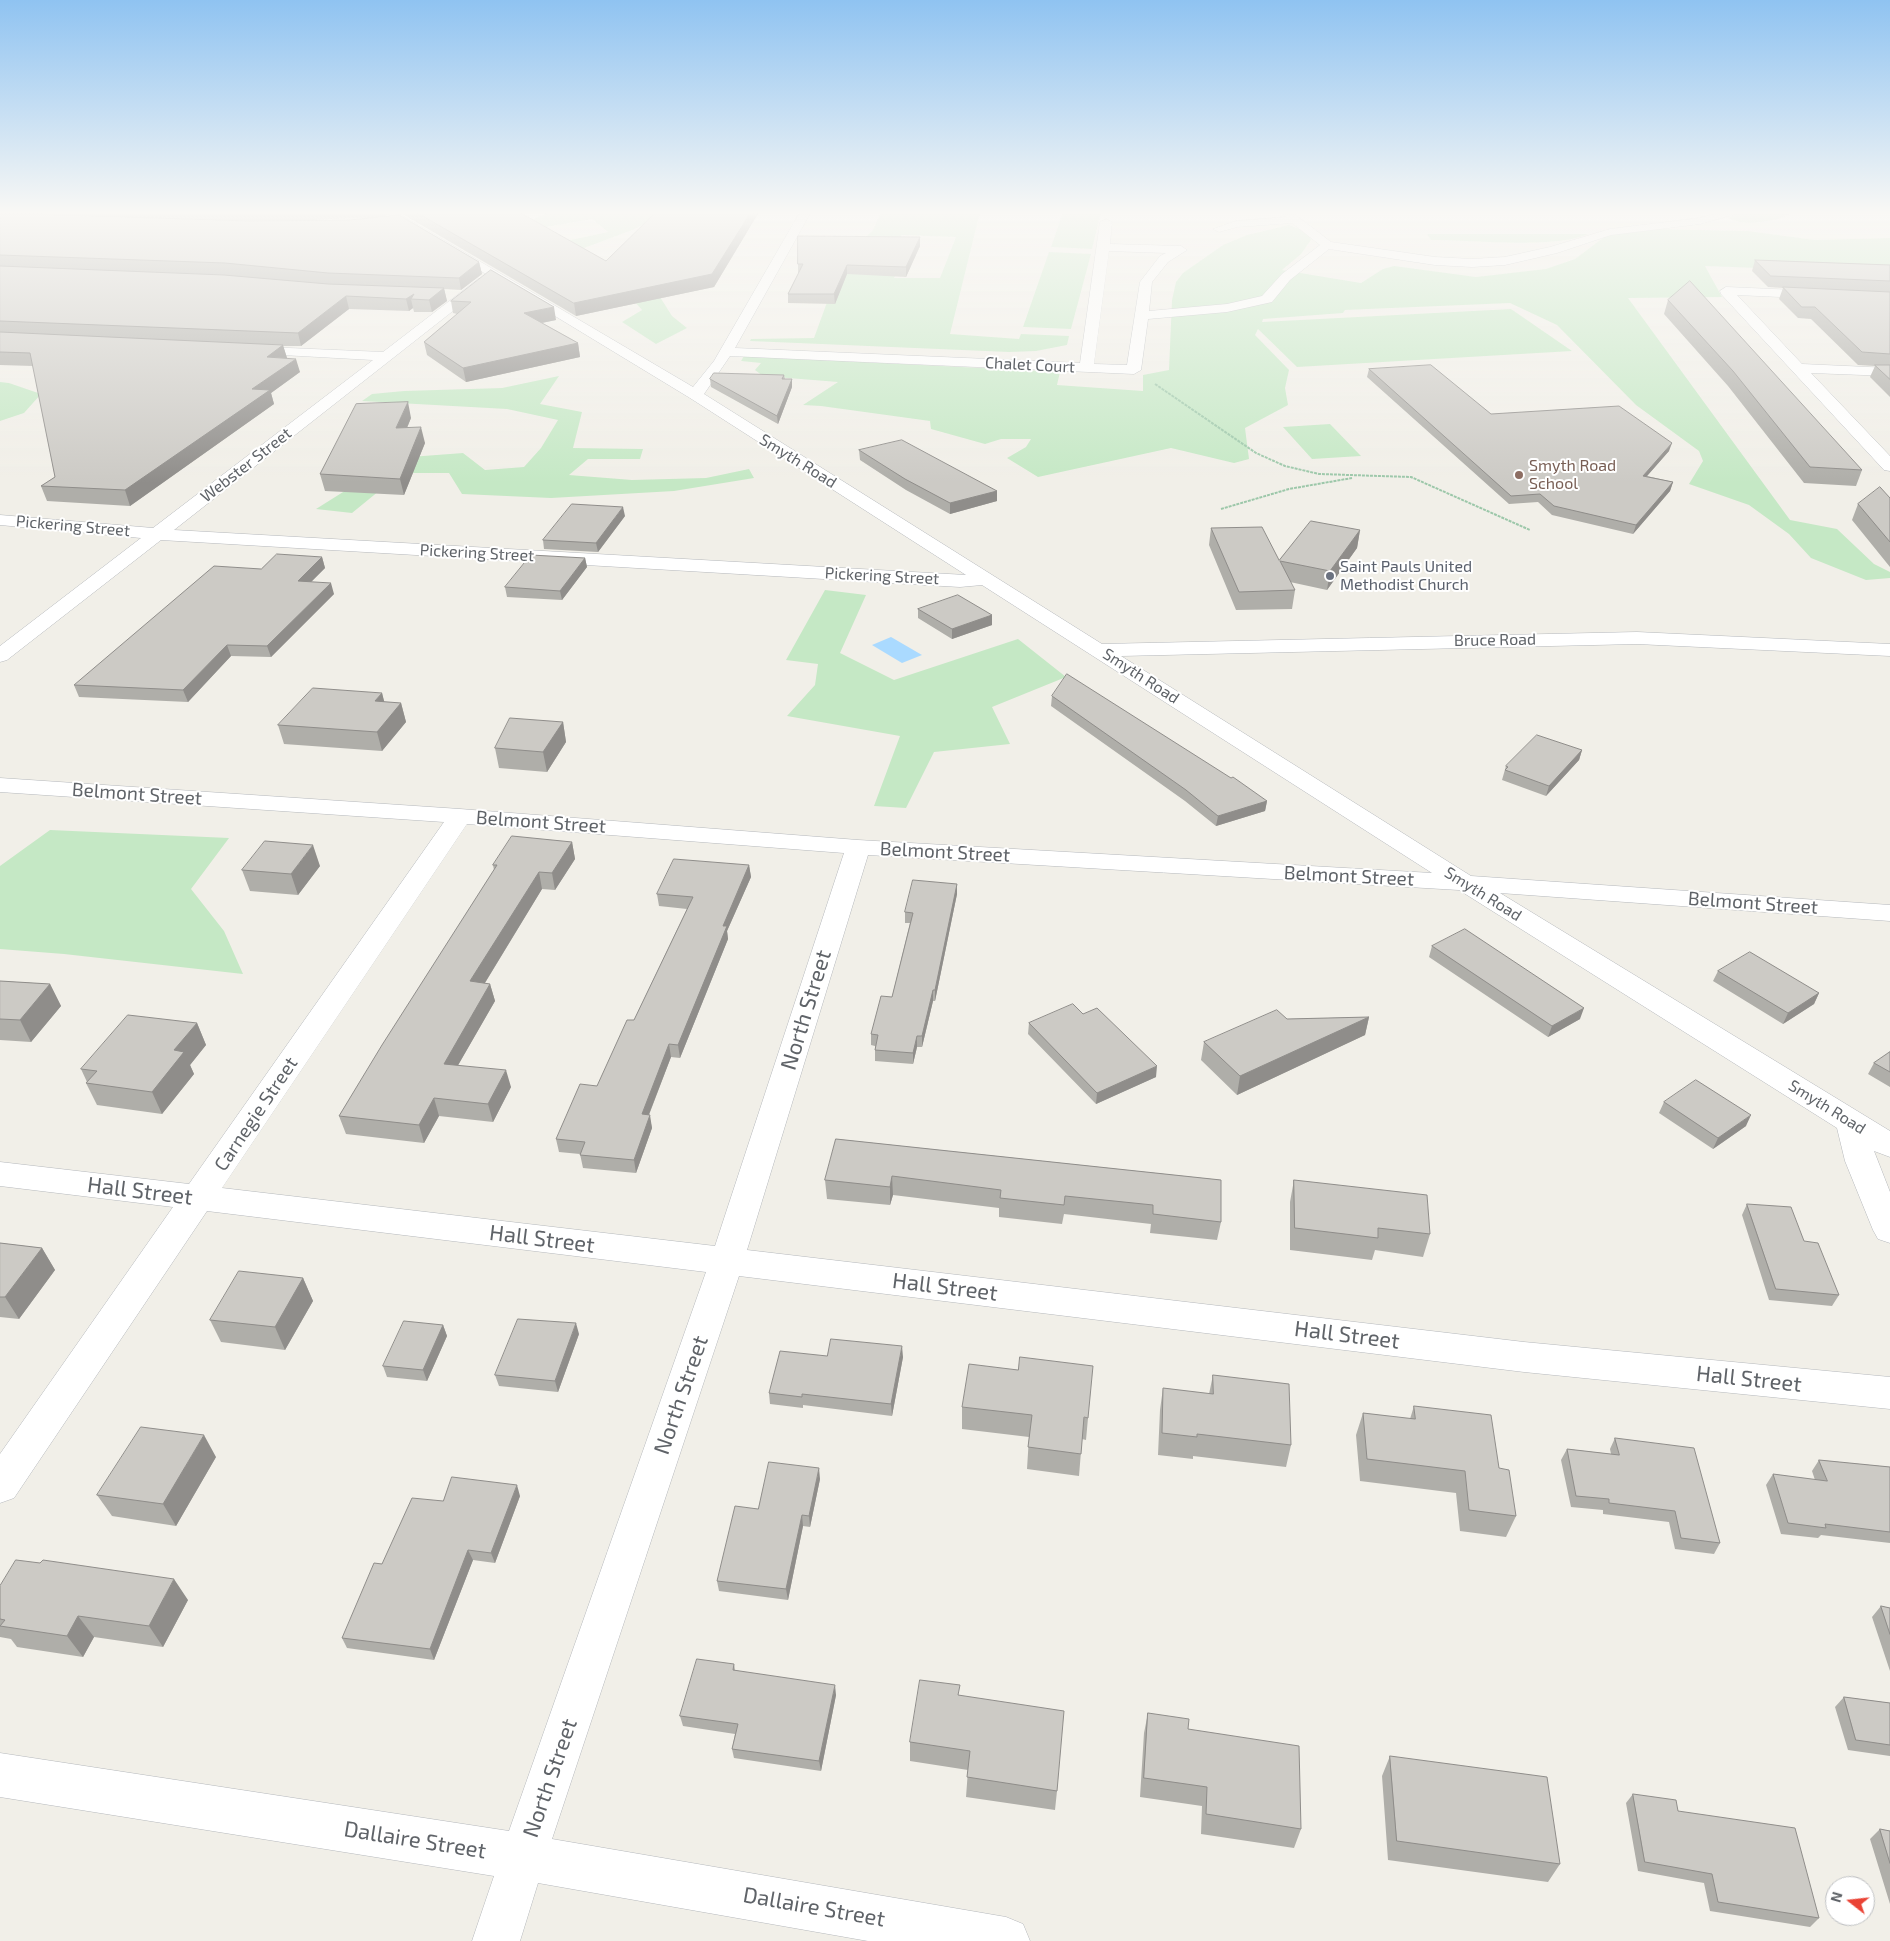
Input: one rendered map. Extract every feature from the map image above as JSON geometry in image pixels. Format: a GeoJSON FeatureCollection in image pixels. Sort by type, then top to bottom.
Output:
{"type":"FeatureCollection","features":[{"type":"Feature","properties":{"kind":"street","name":"Webster Street"},"geometry":{"type":"LineString","coordinates":[[0,656],[456,303]]}},
{"type":"Feature","properties":{"kind":"street","name":"Smyth Road"},"geometry":{"type":"LineString","coordinates":[[540,303],[694,396],[1100,650],[1465,883],[1890,1146]]}},
{"type":"Feature","properties":{"kind":"street"},"geometry":{"type":"LineString","coordinates":[[694,396],[728,348],[754,303]]}},
{"type":"Feature","properties":{"kind":"street"},"geometry":{"type":"LineString","coordinates":[[1086,362],[1095,303]]}},
{"type":"Feature","properties":{"kind":"street"},"geometry":{"type":"LineString","coordinates":[[1134,370],[1144,303]]}},
{"type":"Feature","properties":{"kind":"street"},"geometry":{"type":"LineString","coordinates":[[1143,315],[1218,309],[1259,303]]}},
{"type":"Feature","properties":{"kind":"street"},"geometry":{"type":"LineString","coordinates":[[1737,303],[1798,368],[1884,454],[1890,466]]}},
{"type":"Feature","properties":{"kind":"street","name":"Chalet Court"},"geometry":{"type":"LineString","coordinates":[[728,348],[1086,362],[1134,370]]}},
{"type":"Feature","properties":{"kind":"street"},"geometry":{"type":"LineString","coordinates":[[232,349],[387,356]]}},
{"type":"Feature","properties":{"kind":"street"},"geometry":{"type":"LineString","coordinates":[[1798,368],[1890,372]]}},
{"type":"Feature","properties":{"kind":"street","name":"Pickering Street"},"geometry":{"type":"LineString","coordinates":[[0,520],[158,534],[950,580],[985,579]]}},
{"type":"Feature","properties":{"kind":"street","name":"Bruce Road"},"geometry":{"type":"LineString","coordinates":[[1100,650],[1637,638],[1890,650]]}},
{"type":"Feature","properties":{"kind":"street","name":"Belmont Street"},"geometry":{"type":"LineString","coordinates":[[0,785],[460,816],[858,847],[1465,883],[1890,913]]}},
{"type":"Feature","properties":{"kind":"street","name":"Carnegie Street"},"geometry":{"type":"LineString","coordinates":[[0,1486],[460,816]]}},
{"type":"Feature","properties":{"kind":"street","name":"North Street"},"geometry":{"type":"LineString","coordinates":[[496,1941],[523,1856],[728,1261],[858,847]]}},
{"type":"Feature","properties":{"kind":"street"},"geometry":{"type":"LineString","coordinates":[[1851,1122],[1861,1161],[1890,1230]]}},
{"type":"Feature","properties":{"kind":"street","name":"Hall Street"},"geometry":{"type":"LineString","coordinates":[[0,1174],[1524,1357],[1890,1393]]}},
{"type":"Feature","properties":{"kind":"street","name":"Dallaire Street"},"geometry":{"type":"LineString","coordinates":[[0,1776],[523,1856],[1006,1941]]}},
{"type":"Feature","properties":{"kind":"path"},"geometry":{"type":"LineString","coordinates":[[1134,370],[1256,453],[1285,466],[1319,474],[1360,477],[1411,477],[1530,530]]}},
{"type":"Feature","properties":{"kind":"path"},"geometry":{"type":"LineString","coordinates":[[1221,509],[1289,489],[1360,477]]}},
{"type":"Feature","properties":{"kind":"green space"},"geometry":{"type":"Polygon","coordinates":[[[636,303],[664,303],[672,316],[687,328],[656,344],[622,322],[642,310],[636,303]]]}},
{"type":"Feature","properties":{"kind":"green space"},"geometry":{"type":"Polygon","coordinates":[[[827,303],[958,303],[950,334],[1019,339],[1021,334],[1069,336],[1067,345],[1036,351],[1009,352],[750,341],[751,339],[814,338],[827,303]]]}},
{"type":"Feature","properties":{"kind":"green space"},"geometry":{"type":"Polygon","coordinates":[[[1031,303],[1078,303],[1071,329],[1023,327],[1031,303]]]}},
{"type":"Feature","properties":{"kind":"green space"},"geometry":{"type":"Polygon","coordinates":[[[1172,303],[1631,303],[1790,520],[1837,529],[1874,564],[1890,572],[1890,578],[1866,580],[1811,558],[1789,534],[1749,505],[1689,484],[1703,461],[1699,451],[1636,405],[1557,325],[1510,303],[1345,310],[1343,313],[1263,319],[1262,322],[1511,309],[1572,351],[1297,367],[1258,329],[1255,335],[1289,370],[1285,388],[1288,405],[1245,428],[1249,459],[1234,463],[1171,448],[1038,477],[1007,458],[1026,447],[1031,439],[1001,439],[985,444],[931,429],[930,421],[803,405],[838,382],[763,376],[755,370],[761,363],[741,361],[744,356],[1060,372],[1057,385],[1143,391],[1143,375],[1169,370],[1172,303]]]}},
{"type":"Feature","properties":{"kind":"green space"},"geometry":{"type":"Polygon","coordinates":[[[559,376],[540,404],[582,412],[573,448],[643,449],[640,459],[588,459],[569,475],[632,480],[706,478],[749,469],[754,478],[674,491],[551,498],[462,494],[449,473],[401,473],[352,513],[316,509],[375,472],[370,460],[463,453],[485,470],[524,467],[541,448],[558,420],[507,409],[362,401],[372,394],[404,391],[502,388],[559,376]]]}},
{"type":"Feature","properties":{"kind":"green space"},"geometry":{"type":"Polygon","coordinates":[[[0,382],[9,383],[41,394],[24,413],[0,421],[0,382]]]}},
{"type":"Feature","properties":{"kind":"green space"},"geometry":{"type":"Polygon","coordinates":[[[1330,424],[1361,456],[1312,459],[1283,427],[1330,424]]]}},
{"type":"Feature","properties":{"kind":"green space"},"geometry":{"type":"Polygon","coordinates":[[[825,590],[866,595],[840,653],[894,680],[1018,639],[1066,677],[992,707],[1010,744],[934,752],[906,808],[874,806],[900,736],[787,716],[815,685],[818,664],[786,660],[825,590]]]}},
{"type":"Feature","properties":{"kind":"green space"},"geometry":{"type":"Polygon","coordinates":[[[50,830],[229,838],[191,889],[224,931],[243,974],[64,954],[0,949],[0,866],[50,830]]]}},
{"type":"Feature","properties":{"kind":"water"},"geometry":{"type":"Polygon","coordinates":[[[891,637],[922,655],[902,663],[872,645],[891,637]]]}},
{"type":"Feature","properties":{"kind":"building"},"geometry":{"type":"Polygon","coordinates":[[[0,303],[337,303],[298,333],[0,321],[0,303]]]}},
{"type":"Feature","properties":{"kind":"building"},"geometry":{"type":"Polygon","coordinates":[[[470,303],[546,303],[554,307],[524,313],[578,343],[463,368],[424,342],[470,303]]]}},
{"type":"Feature","properties":{"kind":"building"},"geometry":{"type":"Polygon","coordinates":[[[1670,303],[1710,303],[1862,470],[1810,467],[1733,371],[1670,303]]]}},
{"type":"Feature","properties":{"kind":"building"},"geometry":{"type":"Polygon","coordinates":[[[1798,303],[1890,303],[1890,354],[1862,352],[1815,307],[1802,307],[1798,303]]]}},
{"type":"Feature","properties":{"kind":"building"},"geometry":{"type":"Polygon","coordinates":[[[0,332],[283,345],[267,357],[296,359],[252,389],[270,390],[125,490],[41,486],[55,477],[30,353],[0,352],[0,332]]]}},
{"type":"Feature","properties":{"kind":"building"},"geometry":{"type":"Polygon","coordinates":[[[1431,365],[1491,414],[1619,406],[1672,443],[1643,476],[1673,482],[1636,525],[1554,506],[1540,494],[1511,496],[1369,369],[1431,365]]]}},
{"type":"Feature","properties":{"kind":"building"},"geometry":{"type":"Polygon","coordinates":[[[1875,365],[1890,365],[1890,379],[1875,365]]]}},
{"type":"Feature","properties":{"kind":"building"},"geometry":{"type":"Polygon","coordinates":[[[714,373],[784,375],[782,379],[792,379],[777,416],[710,379],[714,373]]]}},
{"type":"Feature","properties":{"kind":"building"},"geometry":{"type":"Polygon","coordinates":[[[408,402],[396,428],[421,427],[400,479],[320,474],[356,404],[408,402]]]}},
{"type":"Feature","properties":{"kind":"building"},"geometry":{"type":"Polygon","coordinates":[[[902,440],[997,491],[950,503],[905,479],[859,450],[902,440]]]}},
{"type":"Feature","properties":{"kind":"building"},"geometry":{"type":"Polygon","coordinates":[[[1880,487],[1890,498],[1890,542],[1858,504],[1880,487]]]}},
{"type":"Feature","properties":{"kind":"building"},"geometry":{"type":"Polygon","coordinates":[[[572,504],[623,507],[596,543],[543,540],[572,504]]]}},
{"type":"Feature","properties":{"kind":"building"},"geometry":{"type":"Polygon","coordinates":[[[1311,521],[1360,530],[1330,571],[1280,561],[1295,590],[1239,592],[1211,528],[1262,527],[1279,560],[1311,521]]]}},
{"type":"Feature","properties":{"kind":"building"},"geometry":{"type":"Polygon","coordinates":[[[277,554],[322,557],[298,581],[331,583],[267,646],[227,645],[183,690],[74,685],[214,566],[261,569],[277,554]]]}},
{"type":"Feature","properties":{"kind":"building"},"geometry":{"type":"Polygon","coordinates":[[[531,555],[585,558],[560,591],[505,587],[531,555]]]}},
{"type":"Feature","properties":{"kind":"building"},"geometry":{"type":"Polygon","coordinates":[[[958,595],[992,615],[952,629],[918,609],[958,595]]]}},
{"type":"Feature","properties":{"kind":"building"},"geometry":{"type":"Polygon","coordinates":[[[1067,674],[1231,778],[1233,777],[1267,801],[1218,816],[1186,790],[1052,696],[1067,674]]]}},
{"type":"Feature","properties":{"kind":"building"},"geometry":{"type":"Polygon","coordinates":[[[313,688],[382,693],[375,701],[401,703],[377,732],[278,725],[313,688]]]}},
{"type":"Feature","properties":{"kind":"building"},"geometry":{"type":"Polygon","coordinates":[[[510,718],[563,722],[543,752],[495,748],[510,718]]]}},
{"type":"Feature","properties":{"kind":"building"},"geometry":{"type":"Polygon","coordinates":[[[1537,735],[1582,750],[1549,786],[1505,770],[1508,767],[1506,766],[1537,735]]]}},
{"type":"Feature","properties":{"kind":"building"},"geometry":{"type":"Polygon","coordinates":[[[512,836],[572,842],[552,873],[539,872],[470,981],[490,984],[444,1064],[506,1070],[488,1104],[434,1098],[419,1125],[339,1116],[497,865],[493,865],[512,836]]]}},
{"type":"Feature","properties":{"kind":"building"},"geometry":{"type":"Polygon","coordinates":[[[265,841],[313,845],[291,874],[242,870],[265,841]]]}},
{"type":"Feature","properties":{"kind":"building"},"geometry":{"type":"Polygon","coordinates":[[[674,859],[749,865],[723,926],[727,926],[678,1045],[669,1044],[642,1114],[650,1115],[634,1160],[580,1155],[585,1142],[556,1139],[580,1084],[597,1086],[627,1020],[634,1020],[693,897],[657,894],[674,859]]]}},
{"type":"Feature","properties":{"kind":"building"},"geometry":{"type":"Polygon","coordinates":[[[913,880],[957,884],[935,990],[933,990],[922,1036],[917,1036],[913,1053],[875,1050],[878,1035],[871,1034],[881,996],[892,997],[913,913],[905,912],[913,880]]]}},
{"type":"Feature","properties":{"kind":"building"},"geometry":{"type":"Polygon","coordinates":[[[1465,929],[1584,1008],[1552,1026],[1432,946],[1465,929]]]}},
{"type":"Feature","properties":{"kind":"building"},"geometry":{"type":"Polygon","coordinates":[[[1750,952],[1819,993],[1788,1013],[1718,971],[1750,952]]]}},
{"type":"Feature","properties":{"kind":"building"},"geometry":{"type":"Polygon","coordinates":[[[0,981],[50,984],[20,1020],[0,1019],[0,981]]]}},
{"type":"Feature","properties":{"kind":"building"},"geometry":{"type":"Polygon","coordinates":[[[1073,1004],[1083,1014],[1097,1008],[1157,1066],[1097,1093],[1029,1023],[1073,1004]]]}},
{"type":"Feature","properties":{"kind":"building"},"geometry":{"type":"Polygon","coordinates":[[[1277,1010],[1287,1019],[1369,1017],[1240,1076],[1204,1042],[1277,1010]]]}},
{"type":"Feature","properties":{"kind":"building"},"geometry":{"type":"Polygon","coordinates":[[[128,1015],[197,1023],[174,1050],[184,1052],[152,1092],[86,1083],[97,1071],[81,1069],[128,1015]]]}},
{"type":"Feature","properties":{"kind":"building"},"geometry":{"type":"Polygon","coordinates":[[[1890,1052],[1890,1072],[1874,1063],[1890,1052]]]}},
{"type":"Feature","properties":{"kind":"building"},"geometry":{"type":"Polygon","coordinates":[[[1696,1080],[1751,1115],[1718,1138],[1664,1102],[1696,1080]]]}},
{"type":"Feature","properties":{"kind":"building"},"geometry":{"type":"Polygon","coordinates":[[[836,1139],[1221,1180],[1221,1222],[1153,1214],[1153,1205],[1065,1196],[1064,1205],[1000,1198],[1001,1190],[892,1176],[890,1187],[825,1180],[836,1139]]]}},
{"type":"Feature","properties":{"kind":"building"},"geometry":{"type":"Polygon","coordinates":[[[1294,1180],[1427,1195],[1430,1234],[1378,1228],[1378,1238],[1295,1228],[1294,1180]]]}},
{"type":"Feature","properties":{"kind":"building"},"geometry":{"type":"Polygon","coordinates":[[[1747,1204],[1791,1207],[1804,1241],[1818,1243],[1839,1295],[1776,1289],[1747,1204]]]}},
{"type":"Feature","properties":{"kind":"building"},"geometry":{"type":"Polygon","coordinates":[[[0,1243],[42,1248],[5,1297],[0,1297],[0,1243]]]}},
{"type":"Feature","properties":{"kind":"building"},"geometry":{"type":"Polygon","coordinates":[[[239,1271],[303,1278],[275,1327],[210,1320],[239,1271]]]}},
{"type":"Feature","properties":{"kind":"building"},"geometry":{"type":"Polygon","coordinates":[[[518,1319],[576,1323],[555,1381],[495,1375],[518,1319]]]}},
{"type":"Feature","properties":{"kind":"building"},"geometry":{"type":"Polygon","coordinates":[[[404,1321],[443,1325],[423,1370],[383,1366],[404,1321]]]}},
{"type":"Feature","properties":{"kind":"building"},"geometry":{"type":"Polygon","coordinates":[[[831,1339],[902,1346],[891,1404],[802,1394],[802,1397],[769,1393],[780,1351],[827,1356],[831,1339]]]}},
{"type":"Feature","properties":{"kind":"building"},"geometry":{"type":"Polygon","coordinates":[[[1020,1357],[1093,1366],[1088,1418],[1084,1417],[1081,1454],[1028,1447],[1032,1415],[962,1407],[969,1364],[1018,1370],[1020,1357]]]}},
{"type":"Feature","properties":{"kind":"building"},"geometry":{"type":"Polygon","coordinates":[[[1213,1375],[1289,1384],[1291,1445],[1197,1434],[1197,1437],[1162,1433],[1163,1388],[1213,1394],[1213,1375]]]}},
{"type":"Feature","properties":{"kind":"building"},"geometry":{"type":"Polygon","coordinates":[[[1414,1406],[1491,1415],[1499,1468],[1509,1470],[1516,1516],[1469,1510],[1465,1471],[1367,1459],[1363,1413],[1415,1419],[1414,1406]]]}},
{"type":"Feature","properties":{"kind":"building"},"geometry":{"type":"Polygon","coordinates":[[[141,1427],[204,1435],[163,1504],[97,1495],[141,1427]]]}},
{"type":"Feature","properties":{"kind":"building"},"geometry":{"type":"Polygon","coordinates":[[[1615,1438],[1694,1448],[1720,1543],[1681,1538],[1675,1511],[1609,1503],[1609,1499],[1576,1496],[1567,1449],[1619,1455],[1615,1438]]]}},
{"type":"Feature","properties":{"kind":"building"},"geometry":{"type":"Polygon","coordinates":[[[1819,1460],[1890,1467],[1890,1532],[1825,1524],[1826,1528],[1788,1523],[1773,1474],[1827,1481],[1819,1460]]]}},
{"type":"Feature","properties":{"kind":"building"},"geometry":{"type":"Polygon","coordinates":[[[769,1462],[819,1468],[809,1516],[802,1515],[786,1589],[717,1581],[735,1506],[758,1509],[769,1462]]]}},
{"type":"Feature","properties":{"kind":"building"},"geometry":{"type":"Polygon","coordinates":[[[452,1477],[517,1485],[491,1553],[468,1550],[430,1649],[342,1638],[374,1563],[382,1564],[412,1498],[443,1501],[452,1477]]]}},
{"type":"Feature","properties":{"kind":"building"},"geometry":{"type":"Polygon","coordinates":[[[16,1560],[40,1563],[43,1560],[174,1579],[149,1626],[78,1616],[67,1636],[0,1626],[5,1620],[0,1619],[0,1586],[16,1560]]]}},
{"type":"Feature","properties":{"kind":"building"},"geometry":{"type":"Polygon","coordinates":[[[1881,1606],[1890,1608],[1890,1634],[1881,1606]]]}},
{"type":"Feature","properties":{"kind":"building"},"geometry":{"type":"Polygon","coordinates":[[[697,1659],[734,1664],[733,1670],[835,1685],[819,1761],[732,1749],[738,1724],[680,1716],[697,1659]]]}},
{"type":"Feature","properties":{"kind":"building"},"geometry":{"type":"Polygon","coordinates":[[[920,1680],[960,1685],[958,1695],[1064,1711],[1057,1791],[967,1777],[970,1751],[910,1742],[920,1680]]]}},
{"type":"Feature","properties":{"kind":"building"},"geometry":{"type":"Polygon","coordinates":[[[1844,1697],[1890,1703],[1890,1745],[1856,1740],[1844,1697]]]}},
{"type":"Feature","properties":{"kind":"building"},"geometry":{"type":"Polygon","coordinates":[[[1148,1713],[1189,1719],[1188,1729],[1299,1746],[1301,1829],[1206,1814],[1207,1787],[1144,1778],[1148,1713]]]}},
{"type":"Feature","properties":{"kind":"building"},"geometry":{"type":"Polygon","coordinates":[[[1390,1756],[1547,1777],[1560,1864],[1397,1841],[1390,1756]]]}},
{"type":"Feature","properties":{"kind":"building"},"geometry":{"type":"Polygon","coordinates":[[[1633,1794],[1676,1800],[1678,1811],[1795,1828],[1819,1918],[1718,1902],[1712,1874],[1645,1862],[1633,1794]]]}},
{"type":"Feature","properties":{"kind":"building"},"geometry":{"type":"Polygon","coordinates":[[[1880,1829],[1890,1831],[1890,1863],[1880,1829]]]}},
{"type":"Feature","properties":{"kind":"place","name":"Smyth Road School"},"geometry":{"type":"Point","coordinates":[1519,475]}},
{"type":"Feature","properties":{"kind":"place","name":"Saint Pauls United Methodist Church"},"geometry":{"type":"Point","coordinates":[1330,576]}}]}
